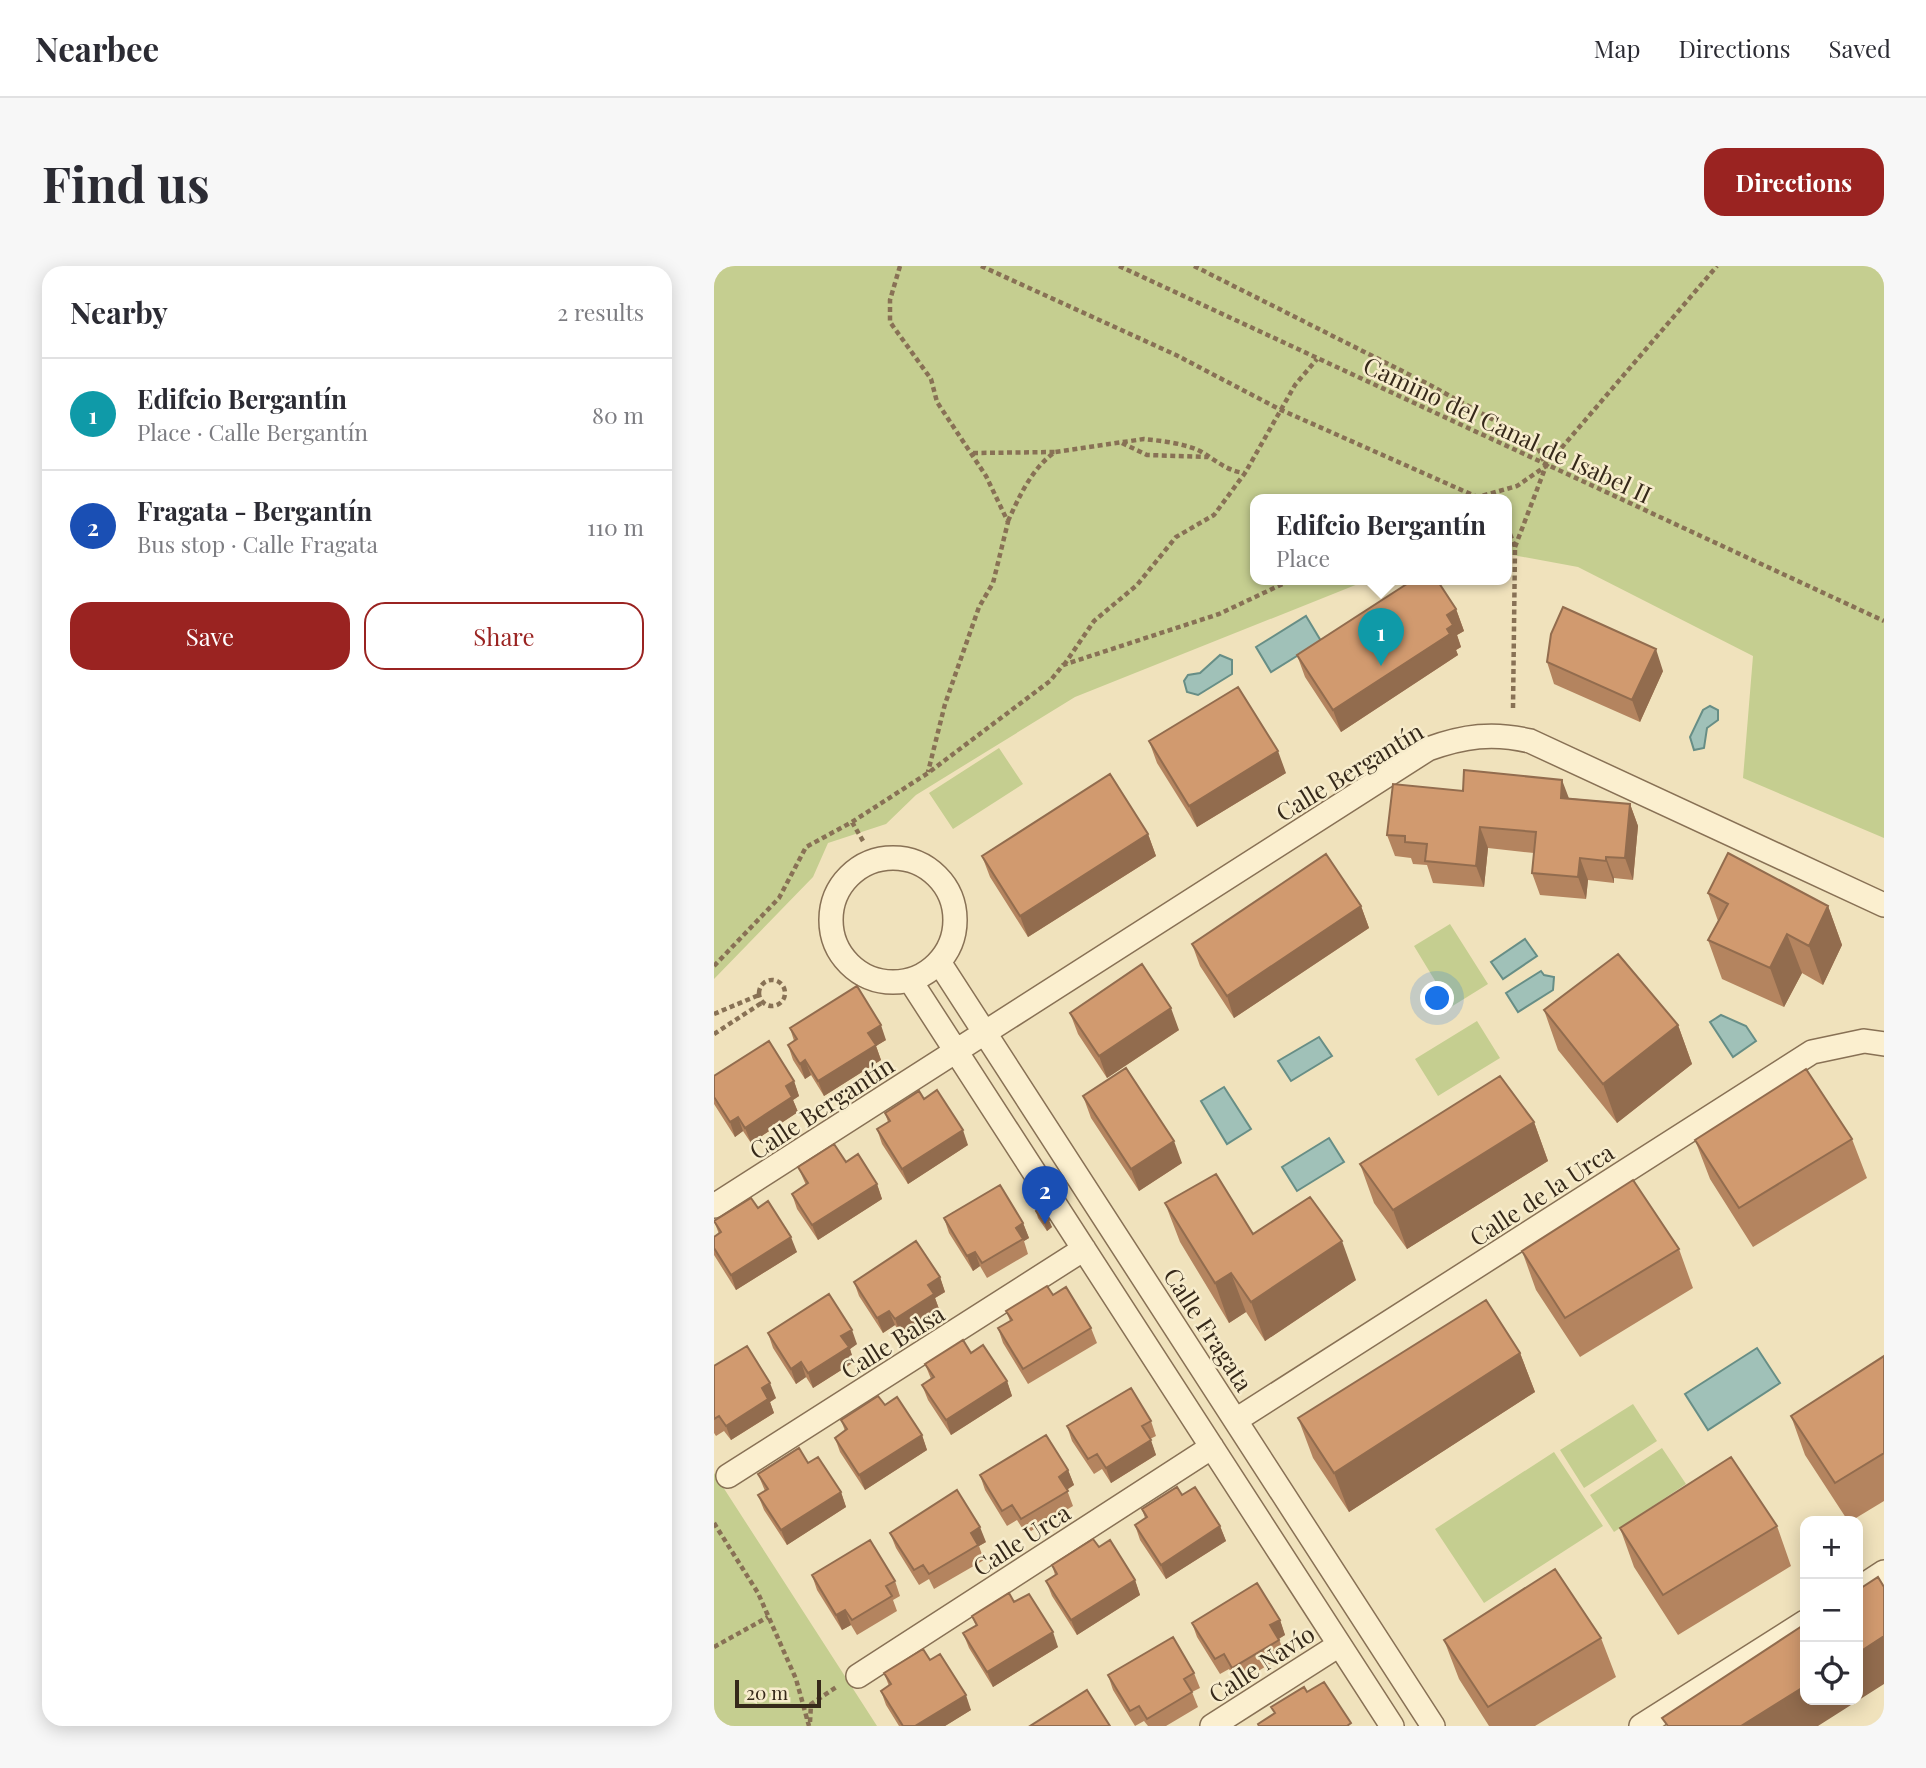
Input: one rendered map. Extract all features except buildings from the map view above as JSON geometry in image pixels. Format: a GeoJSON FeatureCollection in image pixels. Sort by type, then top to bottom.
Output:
{"type":"FeatureCollection","features":[{"type":"Feature","properties":{"kind":"street","name":"Calle Bergantín"},"geometry":{"type":"LineString","coordinates":[[714,1206],[1428,749],[1464,737],[1502,734],[1530,741],[1884,905]]}},
{"type":"Feature","properties":{"kind":"street"},"geometry":{"type":"LineString","coordinates":[[890,858],[911,861],[930,870],[944,884],[953,904],[956,924],[951,944],[940,962],[910,980],[887,982],[865,975],[846,961],[834,941],[831,917],[836,895],[850,876],[870,863],[890,858]]}},
{"type":"Feature","properties":{"kind":"street","name":"Calle Fragata"},"geometry":{"type":"LineString","coordinates":[[940,962],[1433,1726]]}},
{"type":"Feature","properties":{"kind":"street"},"geometry":{"type":"LineString","coordinates":[[910,980],[1392,1726]]}},
{"type":"Feature","properties":{"kind":"street","name":"Calle de la Urca"},"geometry":{"type":"LineString","coordinates":[[1236,1420],[1812,1052],[1864,1041],[1884,1044]]}},
{"type":"Feature","properties":{"kind":"street","name":"Calle Balsa"},"geometry":{"type":"LineString","coordinates":[[728,1476],[1084,1249]]}},
{"type":"Feature","properties":{"kind":"street","name":"Calle Urca"},"geometry":{"type":"LineString","coordinates":[[853,1678],[1212,1447]]}},
{"type":"Feature","properties":{"kind":"street"},"geometry":{"type":"LineString","coordinates":[[1863,1586],[1884,1572]]}},
{"type":"Feature","properties":{"kind":"street"},"geometry":{"type":"LineString","coordinates":[[1641,1726],[1800,1625]]}},
{"type":"Feature","properties":{"kind":"street","name":"Calle Navío"},"geometry":{"type":"LineString","coordinates":[[1212,1726],[1339,1644]]}},
{"type":"Feature","properties":{"kind":"path"},"geometry":{"type":"LineString","coordinates":[[900,266],[890,300],[890,322],[931,379],[937,402],[972,453],[1008,522]]}},
{"type":"Feature","properties":{"kind":"path"},"geometry":{"type":"LineString","coordinates":[[981,266],[1210,371],[1279,410],[1473,494]]}},
{"type":"Feature","properties":{"kind":"path","name":"Camino del Canal de Isabel II"},"geometry":{"type":"LineString","coordinates":[[1119,266],[1546,467],[1884,621]]}},
{"type":"Feature","properties":{"kind":"path"},"geometry":{"type":"LineString","coordinates":[[1194,266],[1428,384],[1536,443],[1546,467],[1514,547]]}},
{"type":"Feature","properties":{"kind":"path"},"geometry":{"type":"LineString","coordinates":[[1494,494],[1517,486],[1546,467],[1717,266]]}},
{"type":"Feature","properties":{"kind":"path"},"geometry":{"type":"LineString","coordinates":[[714,966],[779,898],[806,847],[852,822],[928,773],[1050,681],[1094,621],[1138,585],[1176,537],[1214,515],[1245,473],[1269,434],[1279,410],[1317,359]]}},
{"type":"Feature","properties":{"kind":"path"},"geometry":{"type":"LineString","coordinates":[[972,453],[1055,452],[1144,439],[1199,451],[1231,472],[1245,473]]}},
{"type":"Feature","properties":{"kind":"path"},"geometry":{"type":"LineString","coordinates":[[1121,443],[1147,455],[1208,457]]}},
{"type":"Feature","properties":{"kind":"path"},"geometry":{"type":"LineString","coordinates":[[928,773],[951,683],[979,607],[993,583],[1008,522],[1031,478],[1045,459],[1055,452]]}},
{"type":"Feature","properties":{"kind":"path"},"geometry":{"type":"LineString","coordinates":[[1512,541],[1513,708]]}},
{"type":"Feature","properties":{"kind":"path"},"geometry":{"type":"LineString","coordinates":[[1063,665],[1219,614],[1280,585]]}},
{"type":"Feature","properties":{"kind":"path"},"geometry":{"type":"LineString","coordinates":[[852,822],[863,841]]}},
{"type":"Feature","properties":{"kind":"path"},"geometry":{"type":"LineString","coordinates":[[769,980],[778,981],[783,987],[784,996],[780,1003],[771,1006],[763,1002],[759,995],[762,984],[769,980]]}},
{"type":"Feature","properties":{"kind":"path"},"geometry":{"type":"LineString","coordinates":[[714,1014],[759,995]]}},
{"type":"Feature","properties":{"kind":"path"},"geometry":{"type":"LineString","coordinates":[[714,1034],[763,1002]]}},
{"type":"Feature","properties":{"kind":"path"},"geometry":{"type":"LineString","coordinates":[[714,1523],[758,1593],[796,1679],[810,1726]]}},
{"type":"Feature","properties":{"kind":"path"},"geometry":{"type":"LineString","coordinates":[[714,1647],[768,1616]]}},
{"type":"Feature","properties":{"kind":"path"},"geometry":{"type":"LineString","coordinates":[[810,1726],[811,1704],[853,1678]]}},
{"type":"Feature","properties":{"kind":"green space"},"geometry":{"type":"Polygon","coordinates":[[[714,266],[1884,266],[1884,838],[1743,778],[1753,656],[1578,567],[1512,555],[1512,494],[1250,494],[1250,585],[1355,585],[1075,697],[916,795],[886,824],[828,843],[813,877],[714,979],[714,266]]]}},
{"type":"Feature","properties":{"kind":"green space"},"geometry":{"type":"Polygon","coordinates":[[[999,748],[1023,784],[953,829],[929,793],[999,748]]]}},
{"type":"Feature","properties":{"kind":"green space"},"geometry":{"type":"Polygon","coordinates":[[[1450,924],[1488,984],[1451,1007],[1414,946],[1450,924]]]}},
{"type":"Feature","properties":{"kind":"green space"},"geometry":{"type":"Polygon","coordinates":[[[1477,1021],[1500,1058],[1438,1096],[1415,1059],[1477,1021]]]}},
{"type":"Feature","properties":{"kind":"green space"},"geometry":{"type":"Polygon","coordinates":[[[1633,1404],[1657,1441],[1584,1488],[1560,1450],[1633,1404]]]}},
{"type":"Feature","properties":{"kind":"green space"},"geometry":{"type":"Polygon","coordinates":[[[1662,1448],[1686,1484],[1614,1532],[1590,1495],[1662,1448]]]}},
{"type":"Feature","properties":{"kind":"green space"},"geometry":{"type":"Polygon","coordinates":[[[1554,1452],[1603,1526],[1484,1603],[1435,1529],[1554,1452]]]}},
{"type":"Feature","properties":{"kind":"green space"},"geometry":{"type":"Polygon","coordinates":[[[714,1473],[877,1726],[714,1726],[714,1473]]]}},
{"type":"Feature","properties":{"kind":"water"},"geometry":{"type":"Polygon","coordinates":[[[1306,616],[1321,641],[1271,672],[1256,647],[1306,616]]]}},
{"type":"Feature","properties":{"kind":"water"},"geometry":{"type":"Polygon","coordinates":[[[1220,655],[1232,660],[1232,674],[1198,695],[1187,692],[1184,681],[1188,675],[1200,673],[1220,655]]]}},
{"type":"Feature","properties":{"kind":"water"},"geometry":{"type":"Polygon","coordinates":[[[1710,706],[1718,710],[1718,720],[1707,728],[1704,748],[1694,750],[1690,737],[1703,710],[1710,706]]]}},
{"type":"Feature","properties":{"kind":"water"},"geometry":{"type":"Polygon","coordinates":[[[1525,939],[1537,956],[1503,979],[1491,962],[1525,939]]]}},
{"type":"Feature","properties":{"kind":"water"},"geometry":{"type":"Polygon","coordinates":[[[1541,971],[1544,975],[1554,977],[1553,990],[1518,1012],[1506,993],[1541,971]]]}},
{"type":"Feature","properties":{"kind":"water"},"geometry":{"type":"Polygon","coordinates":[[[1721,1015],[1746,1026],[1756,1041],[1733,1057],[1710,1022],[1721,1015]]]}},
{"type":"Feature","properties":{"kind":"water"},"geometry":{"type":"Polygon","coordinates":[[[1319,1037],[1332,1056],[1291,1081],[1278,1061],[1319,1037]]]}},
{"type":"Feature","properties":{"kind":"water"},"geometry":{"type":"Polygon","coordinates":[[[1224,1087],[1251,1129],[1227,1144],[1201,1101],[1224,1087]]]}},
{"type":"Feature","properties":{"kind":"water"},"geometry":{"type":"Polygon","coordinates":[[[1329,1138],[1344,1162],[1297,1191],[1282,1167],[1329,1138]]]}},
{"type":"Feature","properties":{"kind":"water"},"geometry":{"type":"Polygon","coordinates":[[[1757,1348],[1780,1383],[1708,1430],[1685,1394],[1757,1348]]]}},
{"type":"Feature","properties":{"kind":"place","name":"Edifcio Bergantín"},"geometry":{"type":"Point","coordinates":[1381,666]}},
{"type":"Feature","properties":{"kind":"place","name":"Fragata - Bergantín"},"geometry":{"type":"Point","coordinates":[1045,1224]}}]}
